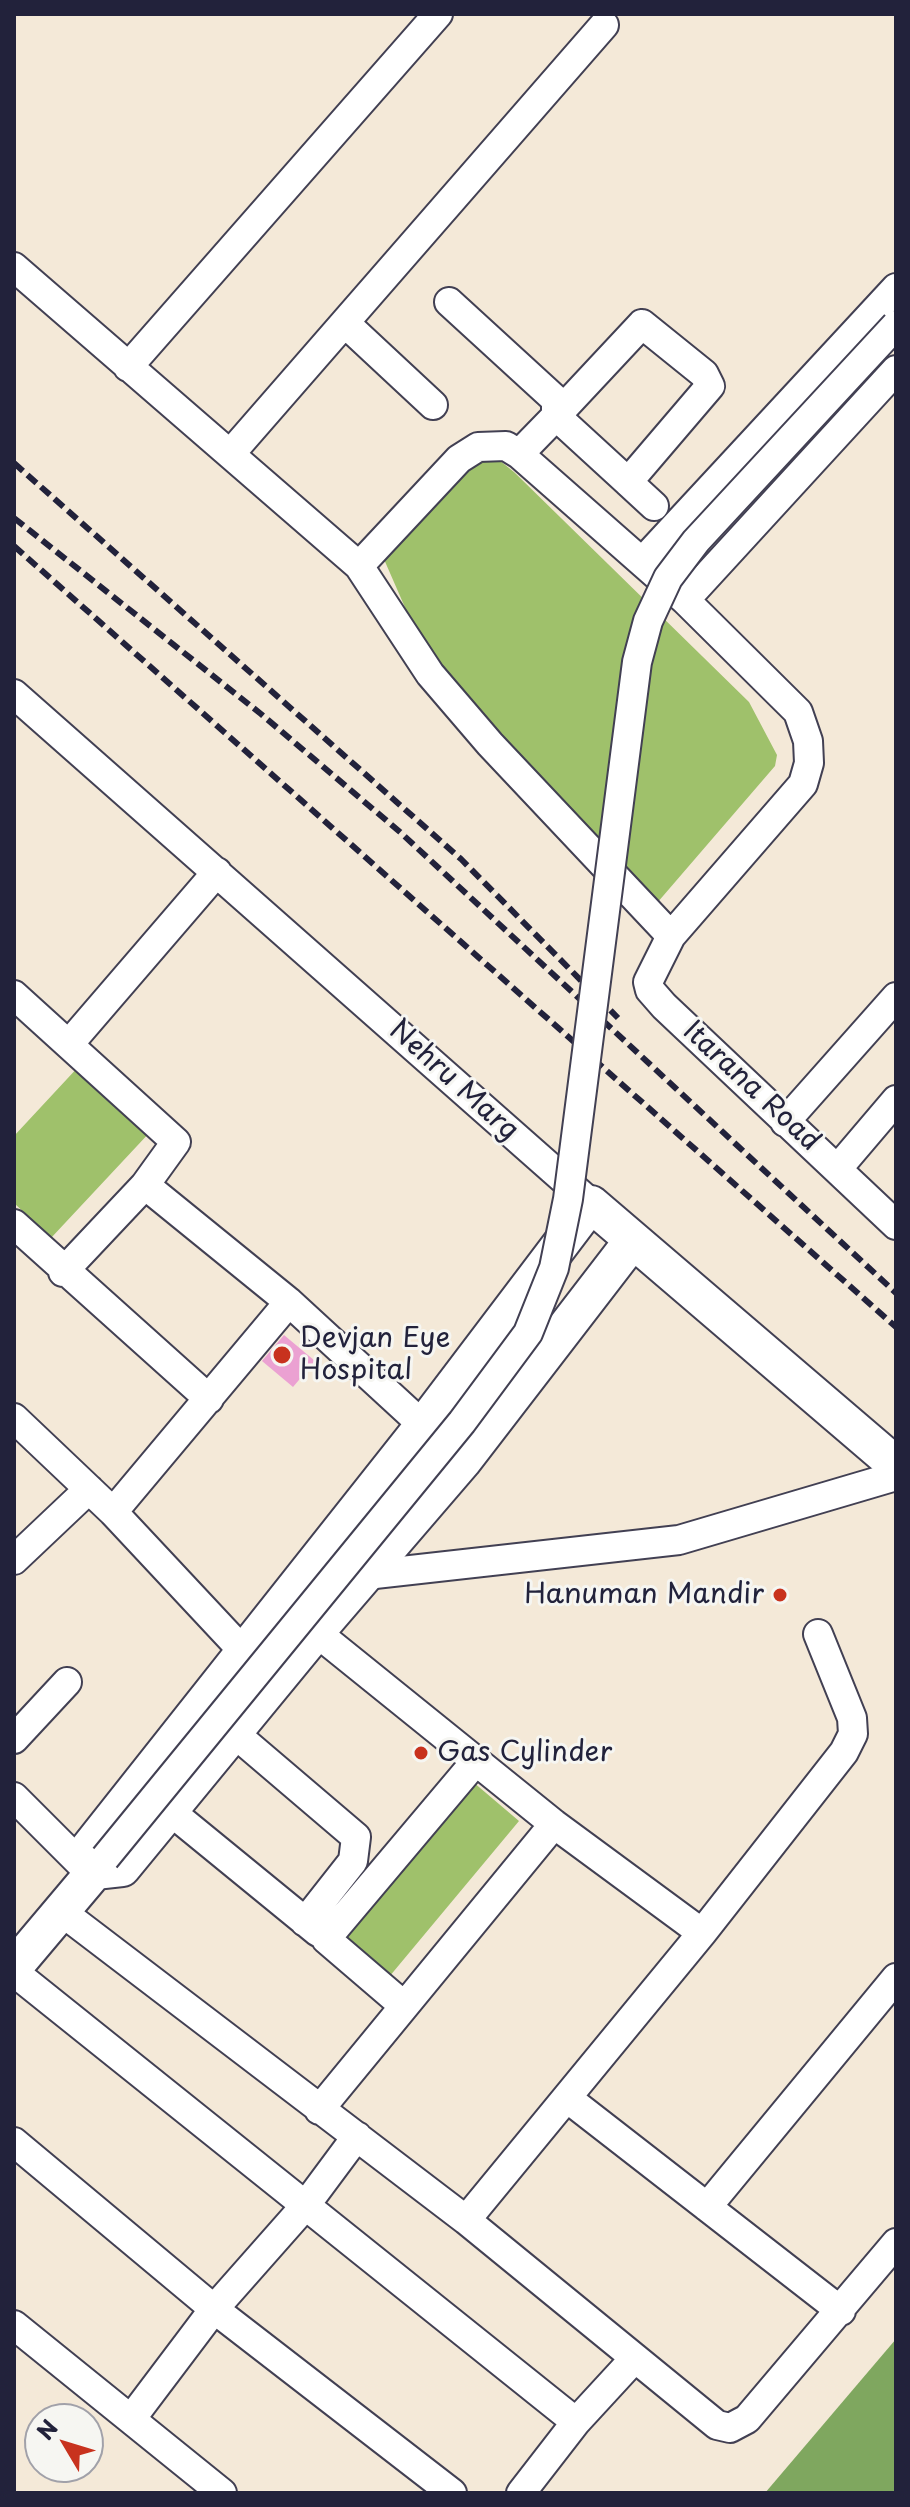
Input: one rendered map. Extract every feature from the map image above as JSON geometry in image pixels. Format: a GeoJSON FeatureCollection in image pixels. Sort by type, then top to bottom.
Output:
{"type":"FeatureCollection","features":[{"type":"Feature","properties":{"kind":"main road"},"geometry":{"type":"LineString","coordinates":[[98,1868],[89,1848],[423,1426],[591,1204]]}},
{"type":"Feature","properties":{"kind":"main road","name":"Nehru Marg"},"geometry":{"type":"LineString","coordinates":[[591,1204],[896,1465]]}},
{"type":"Feature","properties":{"kind":"main road"},"geometry":{"type":"LineString","coordinates":[[98,1868],[122,1868],[316,1632],[463,1461],[633,1240]]}},
{"type":"Feature","properties":{"kind":"main road"},"geometry":{"type":"LineString","coordinates":[[14,1970],[98,1868]]}},
{"type":"Feature","properties":{"kind":"street"},"geometry":{"type":"LineString","coordinates":[[128,367],[438,14]]}},
{"type":"Feature","properties":{"kind":"street"},"geometry":{"type":"LineString","coordinates":[[231,453],[604,25]]}},
{"type":"Feature","properties":{"kind":"street"},"geometry":{"type":"LineString","coordinates":[[14,267],[359,566],[430,674],[490,744],[671,936],[803,784],[809,763],[808,741],[798,712],[643,561],[506,446],[478,447],[459,459],[359,566]]}},
{"type":"Feature","properties":{"kind":"street"},"geometry":{"type":"LineString","coordinates":[[643,561],[896,288]]}},
{"type":"Feature","properties":{"kind":"street"},"geometry":{"type":"LineString","coordinates":[[449,302],[553,395],[558,406],[556,416]]}},
{"type":"Feature","properties":{"kind":"street"},"geometry":{"type":"LineString","coordinates":[[345,323],[433,405]]}},
{"type":"Feature","properties":{"kind":"street"},"geometry":{"type":"LineString","coordinates":[[519,454],[642,324],[710,381],[707,393],[628,482]]}},
{"type":"Feature","properties":{"kind":"street"},"geometry":{"type":"LineString","coordinates":[[14,1797],[98,1868],[462,1422],[528,1333],[554,1268],[568,1199],[631,703],[648,621],[668,578],[696,541],[896,325]]}},
{"type":"Feature","properties":{"kind":"street"},"geometry":{"type":"LineString","coordinates":[[685,600],[896,370]]}},
{"type":"Feature","properties":{"kind":"street"},"geometry":{"type":"LineString","coordinates":[[556,416],[654,506]]}},
{"type":"Feature","properties":{"kind":"street","name":"Nehru Marg"},"geometry":{"type":"LineString","coordinates":[[14,694],[591,1204]]}},
{"type":"Feature","properties":{"kind":"street"},"geometry":{"type":"LineString","coordinates":[[69,1044],[217,872]]}},
{"type":"Feature","properties":{"kind":"street","name":"Itarana Road"},"geometry":{"type":"LineString","coordinates":[[671,936],[650,974],[650,990],[785,1122],[839,1167],[895,1222]]}},
{"type":"Feature","properties":{"kind":"street"},"geometry":{"type":"LineString","coordinates":[[14,995],[176,1142],[145,1185],[63,1272]]}},
{"type":"Feature","properties":{"kind":"street"},"geometry":{"type":"LineString","coordinates":[[785,1122],[896,997]]}},
{"type":"Feature","properties":{"kind":"street"},"geometry":{"type":"LineString","coordinates":[[839,1167],[896,1100]]}},
{"type":"Feature","properties":{"kind":"street"},"geometry":{"type":"LineString","coordinates":[[145,1185],[289,1302],[463,1461]]}},
{"type":"Feature","properties":{"kind":"street"},"geometry":{"type":"LineString","coordinates":[[14,1224],[63,1272],[209,1399]]}},
{"type":"Feature","properties":{"kind":"street"},"geometry":{"type":"LineString","coordinates":[[113,1512],[289,1302]]}},
{"type":"Feature","properties":{"kind":"street"},"geometry":{"type":"LineString","coordinates":[[14,1418],[113,1512],[275,1683]]}},
{"type":"Feature","properties":{"kind":"street"},"geometry":{"type":"LineString","coordinates":[[366,1575],[679,1540],[896,1476]]}},
{"type":"Feature","properties":{"kind":"street"},"geometry":{"type":"LineString","coordinates":[[14,1560],[89,1489]]}},
{"type":"Feature","properties":{"kind":"street"},"geometry":{"type":"LineString","coordinates":[[316,1632],[554,1824],[702,1933]]}},
{"type":"Feature","properties":{"kind":"street"},"geometry":{"type":"LineString","coordinates":[[466,2220],[702,1933],[844,1752],[853,1734],[852,1718],[818,1634]]}},
{"type":"Feature","properties":{"kind":"street"},"geometry":{"type":"LineString","coordinates":[[14,1739],[67,1682]]}},
{"type":"Feature","properties":{"kind":"street"},"geometry":{"type":"LineString","coordinates":[[234,1733],[356,1837],[353,1861],[316,1930]]}},
{"type":"Feature","properties":{"kind":"street"},"geometry":{"type":"LineString","coordinates":[[316,1930],[476,1761]]}},
{"type":"Feature","properties":{"kind":"street"},"geometry":{"type":"LineString","coordinates":[[170,1811],[403,2005]]}},
{"type":"Feature","properties":{"kind":"street"},"geometry":{"type":"LineString","coordinates":[[319,2110],[554,1824]]}},
{"type":"Feature","properties":{"kind":"street"},"geometry":{"type":"LineString","coordinates":[[62,1912],[466,2220],[717,2425],[730,2428],[747,2419],[896,2243]]}},
{"type":"Feature","properties":{"kind":"street"},"geometry":{"type":"LineString","coordinates":[[14,1970],[576,2422]]}},
{"type":"Feature","properties":{"kind":"street"},"geometry":{"type":"LineString","coordinates":[[707,2207],[896,1978]]}},
{"type":"Feature","properties":{"kind":"street"},"geometry":{"type":"LineString","coordinates":[[567,2098],[841,2311]]}},
{"type":"Feature","properties":{"kind":"street"},"geometry":{"type":"LineString","coordinates":[[131,2419],[214,2309],[305,2206],[357,2136]]}},
{"type":"Feature","properties":{"kind":"street"},"geometry":{"type":"LineString","coordinates":[[14,2142],[214,2309],[452,2493]]}},
{"type":"Feature","properties":{"kind":"street"},"geometry":{"type":"LineString","coordinates":[[14,2325],[222,2493]]}},
{"type":"Feature","properties":{"kind":"street"},"geometry":{"type":"LineString","coordinates":[[521,2493],[576,2422],[634,2359]]}},
{"type":"Feature","properties":{"kind":"green space"},"geometry":{"type":"Polygon","coordinates":[[[486,458],[499,460],[514,472],[749,702],[777,755],[775,766],[657,903],[437,669],[414,628],[383,557],[461,469],[486,458]]]}},
{"type":"Feature","properties":{"kind":"green space"},"geometry":{"type":"Polygon","coordinates":[[[80,1065],[151,1131],[51,1238],[14,1203],[14,1136],[80,1065]]]}},
{"type":"Feature","properties":{"kind":"green space"},"geometry":{"type":"Polygon","coordinates":[[[466,1776],[519,1821],[384,1983],[330,1938],[466,1776]]]}},
{"type":"Feature","properties":{"kind":"green space"},"geometry":{"type":"Polygon","coordinates":[[[896,2339],[896,2493],[765,2493],[896,2339]]]}},
{"type":"Feature","properties":{"kind":"building"},"geometry":{"type":"Polygon","coordinates":[[[284,1335],[315,1361],[293,1387],[262,1361],[284,1335]]]}},
{"type":"Feature","properties":{"kind":"railway"},"geometry":{"type":"LineString","coordinates":[[14,463],[461,859],[618,1018]]}},
{"type":"Feature","properties":{"kind":"railway"},"geometry":{"type":"LineString","coordinates":[[14,518],[261,714],[400,832],[896,1293]]}},
{"type":"Feature","properties":{"kind":"railway"},"geometry":{"type":"LineString","coordinates":[[14,546],[896,1327]]}},
{"type":"Feature","properties":{"kind":"place","name":"Devjan Eye Hospital"},"geometry":{"type":"Point","coordinates":[282,1355]}},
{"type":"Feature","properties":{"kind":"place","name":"Hanuman Mandir"},"geometry":{"type":"Point","coordinates":[780,1595]}},
{"type":"Feature","properties":{"kind":"place","name":"Gas Cylinder"},"geometry":{"type":"Point","coordinates":[421,1753]}}]}
